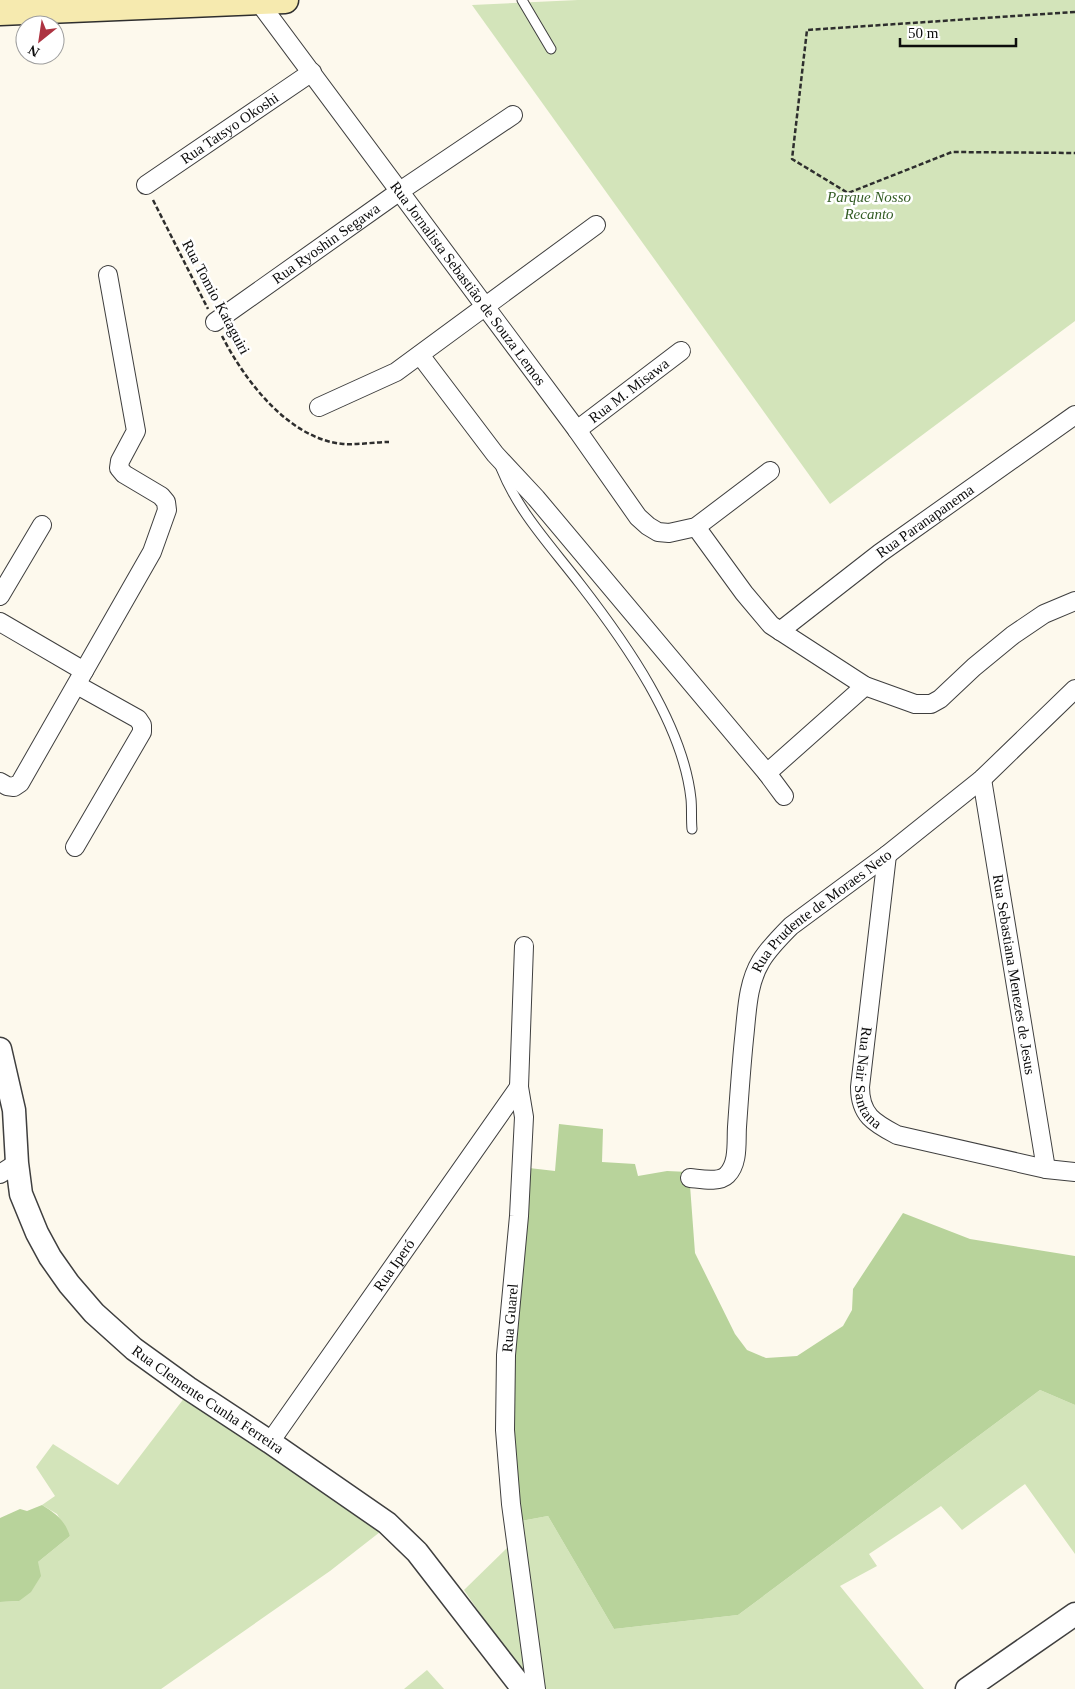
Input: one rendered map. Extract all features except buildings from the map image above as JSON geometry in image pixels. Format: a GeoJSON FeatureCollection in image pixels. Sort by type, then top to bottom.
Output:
{"type":"FeatureCollection","features":[{"type":"Feature","properties":{"kind":"main road"},"geometry":{"type":"LineString","coordinates":[[0,12],[285,0]]}},
{"type":"Feature","properties":{"kind":"street","name":"Rua Jornalista Sebastião de Souza Lemos"},"geometry":{"type":"LineString","coordinates":[[258,1],[486,307],[638,517],[658,532],[669,533],[696,527],[770,471]]}},
{"type":"Feature","properties":{"kind":"street","name":"Rua Tatsyo Okoshi"},"geometry":{"type":"LineString","coordinates":[[146,185],[312,72]]}},
{"type":"Feature","properties":{"kind":"street","name":"Rua Ryoshin Segawa"},"geometry":{"type":"LineString","coordinates":[[214,322],[400,191],[513,115]]}},
{"type":"Feature","properties":{"kind":"street"},"geometry":{"type":"LineString","coordinates":[[319,407],[396,372],[596,225]]}},
{"type":"Feature","properties":{"kind":"street"},"geometry":{"type":"LineString","coordinates":[[0,782],[14,787],[20,784],[152,552],[167,510],[166,502],[161,496],[124,474],[120,468],[120,461],[136,432],[108,275]]}},
{"type":"Feature","properties":{"kind":"street","name":"Rua M. Misawa"},"geometry":{"type":"LineString","coordinates":[[576,430],[681,351]]}},
{"type":"Feature","properties":{"kind":"street"},"geometry":{"type":"LineString","coordinates":[[420,355],[495,454],[542,506],[767,773],[784,796]]}},
{"type":"Feature","properties":{"kind":"street","name":"Rua Paranapanema"},"geometry":{"type":"LineString","coordinates":[[780,631],[880,554],[1075,415]]}},
{"type":"Feature","properties":{"kind":"street"},"geometry":{"type":"LineString","coordinates":[[0,596],[42,525]]}},
{"type":"Feature","properties":{"kind":"street"},"geometry":{"type":"LineString","coordinates":[[696,527],[744,593],[771,624],[865,686],[915,704],[931,704],[940,699],[974,667],[1013,635],[1044,614],[1075,601]]}},
{"type":"Feature","properties":{"kind":"street"},"geometry":{"type":"LineString","coordinates":[[0,622],[138,719],[142,725],[142,732],[75,847]]}},
{"type":"Feature","properties":{"kind":"street"},"geometry":{"type":"LineString","coordinates":[[767,773],[865,686]]}},
{"type":"Feature","properties":{"kind":"street","name":"Rua Prudente de Moraes Neto"},"geometry":{"type":"LineString","coordinates":[[690,1178],[718,1180],[725,1177],[730,1171],[735,1159],[748,999],[760,962],[778,939],[791,926],[887,855],[982,778],[1075,689]]}},
{"type":"Feature","properties":{"kind":"street","name":"Rua Sebastiana Menezes de Jesus"},"geometry":{"type":"LineString","coordinates":[[982,778],[1046,1169]]}},
{"type":"Feature","properties":{"kind":"street","name":"Rua Nair Santana"},"geometry":{"type":"LineString","coordinates":[[887,855],[860,1087],[860,1100],[866,1113],[877,1124],[897,1135],[1046,1169],[1075,1172]]}},
{"type":"Feature","properties":{"kind":"street","name":"Rua Guarel"},"geometry":{"type":"LineString","coordinates":[[524,946],[518,1087],[524,1118],[519,1216],[506,1355],[505,1430],[511,1504],[536,1689]]}},
{"type":"Feature","properties":{"kind":"street","name":"Rua Clemente Cunha Ferreira"},"geometry":{"type":"LineString","coordinates":[[0,1049],[14,1110],[8,1169],[21,1194],[37,1233],[50,1257],[69,1284],[108,1327],[150,1360],[188,1388],[387,1523],[417,1552],[523,1689]]}},
{"type":"Feature","properties":{"kind":"street","name":"Rua Iperó"},"geometry":{"type":"LineString","coordinates":[[270,1442],[518,1087]]}},
{"type":"Feature","properties":{"kind":"street"},"geometry":{"type":"LineString","coordinates":[[967,1689],[1075,1614]]}},
{"type":"Feature","properties":{"kind":"lane"},"geometry":{"type":"LineString","coordinates":[[522,0],[551,49]]}},
{"type":"Feature","properties":{"kind":"lane"},"geometry":{"type":"LineString","coordinates":[[495,454],[503,474],[521,507],[625,646],[664,710],[685,771],[691,798],[692,829]]}},
{"type":"Feature","properties":{"kind":"path"},"geometry":{"type":"LineString","coordinates":[[1075,12],[806,30],[792,159],[848,193],[952,152],[1075,153]]}},
{"type":"Feature","properties":{"kind":"path","name":"Rua Tomio Kataguiri"},"geometry":{"type":"LineString","coordinates":[[146,185],[232,356],[267,401],[298,428],[316,438],[343,444],[389,442]]}},
{"type":"Feature","properties":{"kind":"green space","name":"Parque Nosso Recanto"},"geometry":{"type":"Polygon","coordinates":[[[578,0],[1075,0],[1075,321],[830,504],[472,5],[578,0]]]}},
{"type":"Feature","properties":{"kind":"green space"},"geometry":{"type":"Polygon","coordinates":[[[559,1124],[603,1129],[602,1162],[635,1164],[638,1176],[667,1171],[689,1172],[695,1253],[735,1334],[747,1350],[766,1358],[797,1356],[843,1326],[852,1310],[853,1289],[903,1213],[970,1239],[1075,1256],[1075,1405],[1040,1390],[738,1615],[614,1629],[548,1516],[521,1521],[516,1480],[510,1365],[529,1168],[555,1171],[559,1124]]]}},
{"type":"Feature","properties":{"kind":"green space"},"geometry":{"type":"Polygon","coordinates":[[[1040,1390],[1075,1405],[1075,1554],[1025,1484],[962,1530],[941,1506],[869,1554],[877,1566],[840,1586],[924,1689],[543,1689],[521,1521],[548,1516],[614,1629],[738,1615],[1040,1390]]]}},
{"type":"Feature","properties":{"kind":"green space"},"geometry":{"type":"Polygon","coordinates":[[[185,1397],[380,1532],[330,1571],[161,1689],[0,1689],[0,1602],[19,1601],[38,1562],[70,1536],[57,1514],[42,1505],[55,1496],[36,1467],[53,1444],[118,1485],[185,1397]]]}},
{"type":"Feature","properties":{"kind":"green space"},"geometry":{"type":"Polygon","coordinates":[[[42,1505],[59,1518],[70,1536],[38,1562],[41,1576],[31,1592],[19,1601],[0,1602],[0,1518],[20,1509],[27,1511],[42,1505]]]}},
{"type":"Feature","properties":{"kind":"green space"},"geometry":{"type":"Polygon","coordinates":[[[508,1547],[528,1684],[464,1590],[508,1547]]]}},
{"type":"Feature","properties":{"kind":"green space"},"geometry":{"type":"Polygon","coordinates":[[[427,1670],[444,1689],[404,1689],[427,1670]]]}}]}
